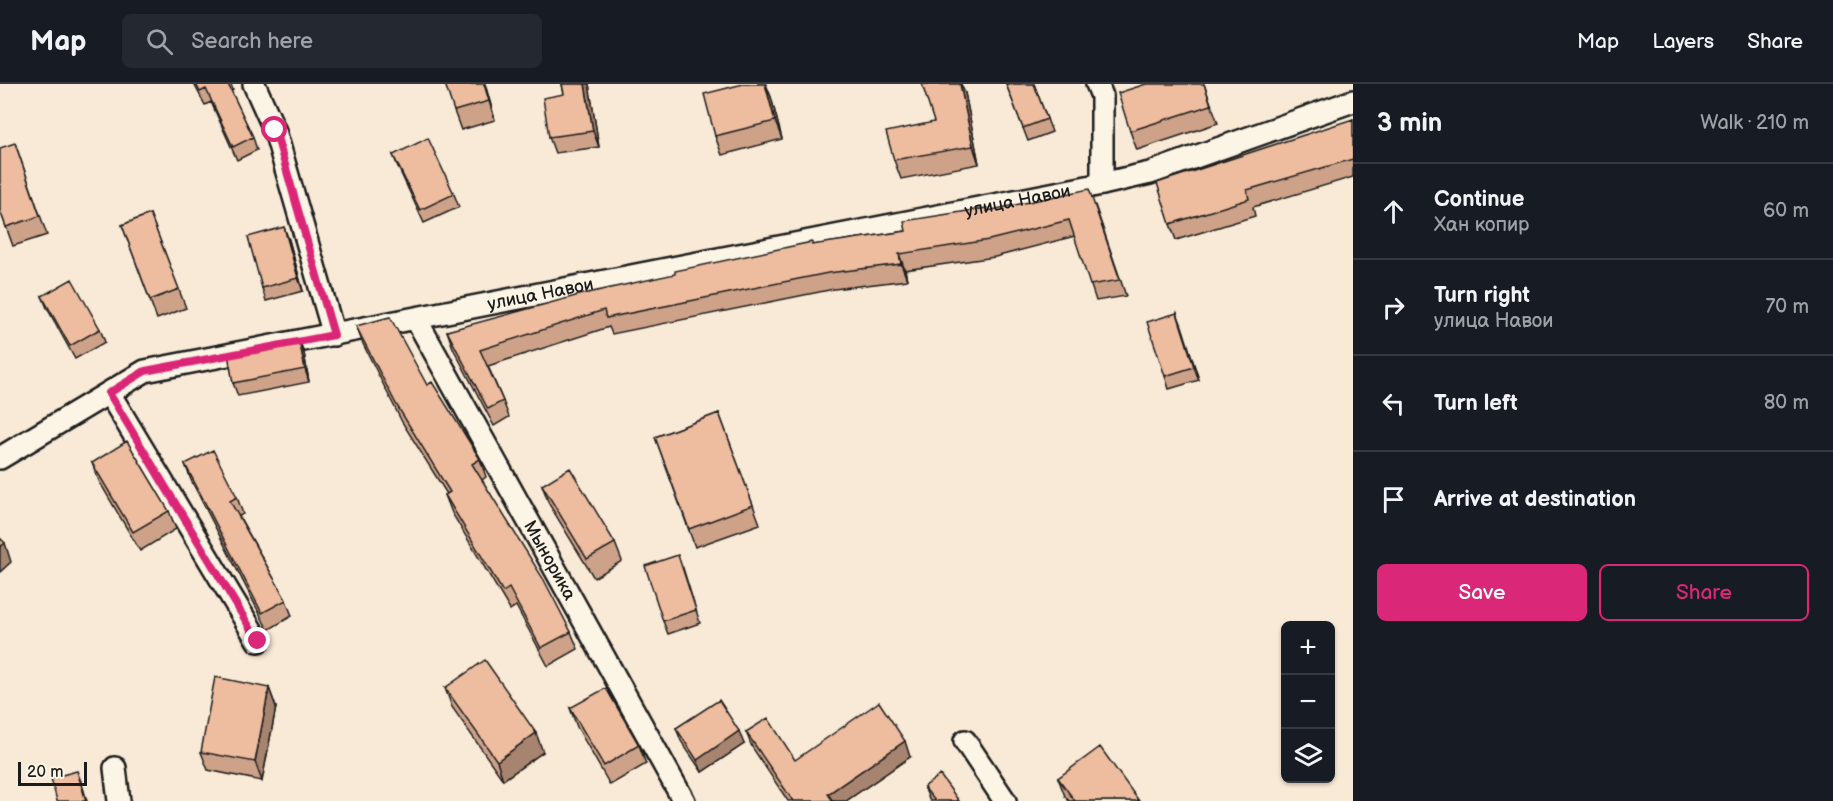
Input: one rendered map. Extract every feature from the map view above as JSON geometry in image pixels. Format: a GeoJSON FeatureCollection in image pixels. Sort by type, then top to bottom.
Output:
{"type":"FeatureCollection","features":[{"type":"Feature","properties":{"kind":"street"},"geometry":{"type":"LineString","coordinates":[[254,84],[275,130],[334,335]]}},
{"type":"Feature","properties":{"kind":"street"},"geometry":{"type":"LineString","coordinates":[[1096,84],[1102,96],[1102,184]]}},
{"type":"Feature","properties":{"kind":"street","name":"улица Навои"},"geometry":{"type":"LineString","coordinates":[[0,458],[145,371],[1102,184],[1150,173],[1353,101]]}},
{"type":"Feature","properties":{"kind":"street","name":"Мынорика"},"geometry":{"type":"LineString","coordinates":[[416,319],[684,801]]}},
{"type":"Feature","properties":{"kind":"street"},"geometry":{"type":"LineString","coordinates":[[109,393],[258,641]]}},
{"type":"Feature","properties":{"kind":"street"},"geometry":{"type":"LineString","coordinates":[[965,741],[1005,801]]}},
{"type":"Feature","properties":{"kind":"street"},"geometry":{"type":"LineString","coordinates":[[115,768],[119,801]]}},
{"type":"Feature","properties":{"kind":"building"},"geometry":{"type":"Polygon","coordinates":[[[196,84],[228,84],[253,137],[233,147],[206,89],[200,92],[196,84]]]}},
{"type":"Feature","properties":{"kind":"building"},"geometry":{"type":"Polygon","coordinates":[[[445,84],[484,84],[489,101],[454,111],[445,84]]]}},
{"type":"Feature","properties":{"kind":"building"},"geometry":{"type":"Polygon","coordinates":[[[562,84],[585,84],[593,131],[549,137],[543,98],[564,94],[562,84]]]}},
{"type":"Feature","properties":{"kind":"building"},"geometry":{"type":"Polygon","coordinates":[[[743,84],[765,84],[775,121],[715,136],[704,94],[743,84]]]}},
{"type":"Feature","properties":{"kind":"building"},"geometry":{"type":"Polygon","coordinates":[[[922,84],[960,84],[973,146],[894,160],[886,132],[934,122],[922,84]]]}},
{"type":"Feature","properties":{"kind":"building"},"geometry":{"type":"Polygon","coordinates":[[[1006,84],[1034,84],[1047,119],[1023,128],[1006,84]]]}},
{"type":"Feature","properties":{"kind":"building"},"geometry":{"type":"Polygon","coordinates":[[[1146,84],[1204,84],[1211,105],[1130,131],[1118,93],[1146,84]]]}},
{"type":"Feature","properties":{"kind":"building"},"geometry":{"type":"Polygon","coordinates":[[[1353,119],[1353,159],[1247,190],[1249,199],[1170,224],[1157,183],[1353,119]]]}},
{"type":"Feature","properties":{"kind":"building"},"geometry":{"type":"Polygon","coordinates":[[[428,138],[454,194],[420,210],[393,155],[428,138]]]}},
{"type":"Feature","properties":{"kind":"building"},"geometry":{"type":"Polygon","coordinates":[[[15,143],[40,216],[6,227],[0,210],[0,148],[15,143]]]}},
{"type":"Feature","properties":{"kind":"building"},"geometry":{"type":"Polygon","coordinates":[[[1089,189],[1120,280],[1090,285],[1069,220],[989,240],[899,254],[901,264],[828,273],[606,318],[604,310],[480,350],[503,401],[488,409],[447,331],[583,294],[675,274],[675,271],[812,242],[812,245],[906,231],[904,221],[987,208],[987,211],[1089,189]]]}},
{"type":"Feature","properties":{"kind":"building"},"geometry":{"type":"Polygon","coordinates":[[[150,214],[179,289],[150,300],[122,225],[150,214]]]}},
{"type":"Feature","properties":{"kind":"building"},"geometry":{"type":"Polygon","coordinates":[[[284,227],[298,278],[262,288],[248,237],[284,227]]]}},
{"type":"Feature","properties":{"kind":"building"},"geometry":{"type":"Polygon","coordinates":[[[72,279],[100,329],[70,346],[42,296],[72,279]]]}},
{"type":"Feature","properties":{"kind":"building"},"geometry":{"type":"Polygon","coordinates":[[[1177,313],[1194,367],[1165,376],[1147,322],[1177,313]]]}},
{"type":"Feature","properties":{"kind":"building"},"geometry":{"type":"Polygon","coordinates":[[[390,317],[427,385],[432,382],[480,459],[472,464],[544,580],[571,632],[541,648],[509,588],[503,592],[445,495],[450,492],[396,404],[356,326],[390,317]]]}},
{"type":"Feature","properties":{"kind":"building"},"geometry":{"type":"Polygon","coordinates":[[[299,340],[305,369],[233,383],[228,354],[299,340]]]}},
{"type":"Feature","properties":{"kind":"building"},"geometry":{"type":"Polygon","coordinates":[[[719,413],[753,505],[689,529],[655,437],[719,413]]]}},
{"type":"Feature","properties":{"kind":"building"},"geometry":{"type":"Polygon","coordinates":[[[127,441],[169,511],[133,532],[92,463],[127,441]]]}},
{"type":"Feature","properties":{"kind":"building"},"geometry":{"type":"Polygon","coordinates":[[[213,450],[237,497],[230,501],[286,600],[262,613],[185,464],[213,450]]]}},
{"type":"Feature","properties":{"kind":"building"},"geometry":{"type":"Polygon","coordinates":[[[570,468],[615,543],[587,559],[542,485],[570,468]]]}},
{"type":"Feature","properties":{"kind":"building"},"geometry":{"type":"Polygon","coordinates":[[[678,555],[696,610],[663,621],[645,566],[678,555]]]}},
{"type":"Feature","properties":{"kind":"building"},"geometry":{"type":"Polygon","coordinates":[[[485,660],[536,733],[497,761],[445,688],[485,660]]]}},
{"type":"Feature","properties":{"kind":"building"},"geometry":{"type":"Polygon","coordinates":[[[215,677],[269,688],[255,762],[201,752],[215,677]]]}},
{"type":"Feature","properties":{"kind":"building"},"geometry":{"type":"Polygon","coordinates":[[[606,688],[639,745],[604,766],[570,708],[606,688]]]}},
{"type":"Feature","properties":{"kind":"building"},"geometry":{"type":"Polygon","coordinates":[[[719,700],[739,731],[697,760],[676,728],[719,700]]]}},
{"type":"Feature","properties":{"kind":"building"},"geometry":{"type":"Polygon","coordinates":[[[879,702],[905,741],[828,794],[833,801],[793,801],[746,732],[768,718],[795,760],[879,702]]]}},
{"type":"Feature","properties":{"kind":"building"},"geometry":{"type":"Polygon","coordinates":[[[1100,747],[1139,801],[1075,801],[1058,778],[1100,747]]]}},
{"type":"Feature","properties":{"kind":"building"},"geometry":{"type":"Polygon","coordinates":[[[77,771],[86,801],[57,801],[51,778],[77,771]]]}},
{"type":"Feature","properties":{"kind":"building"},"geometry":{"type":"Polygon","coordinates":[[[940,775],[959,801],[935,801],[924,787],[940,775]]]}},
{"type":"Feature","properties":{"kind":"route"},"geometry":{"type":"LineString","coordinates":[[258,641],[109,393],[145,371],[334,335],[275,130]]}}]}
